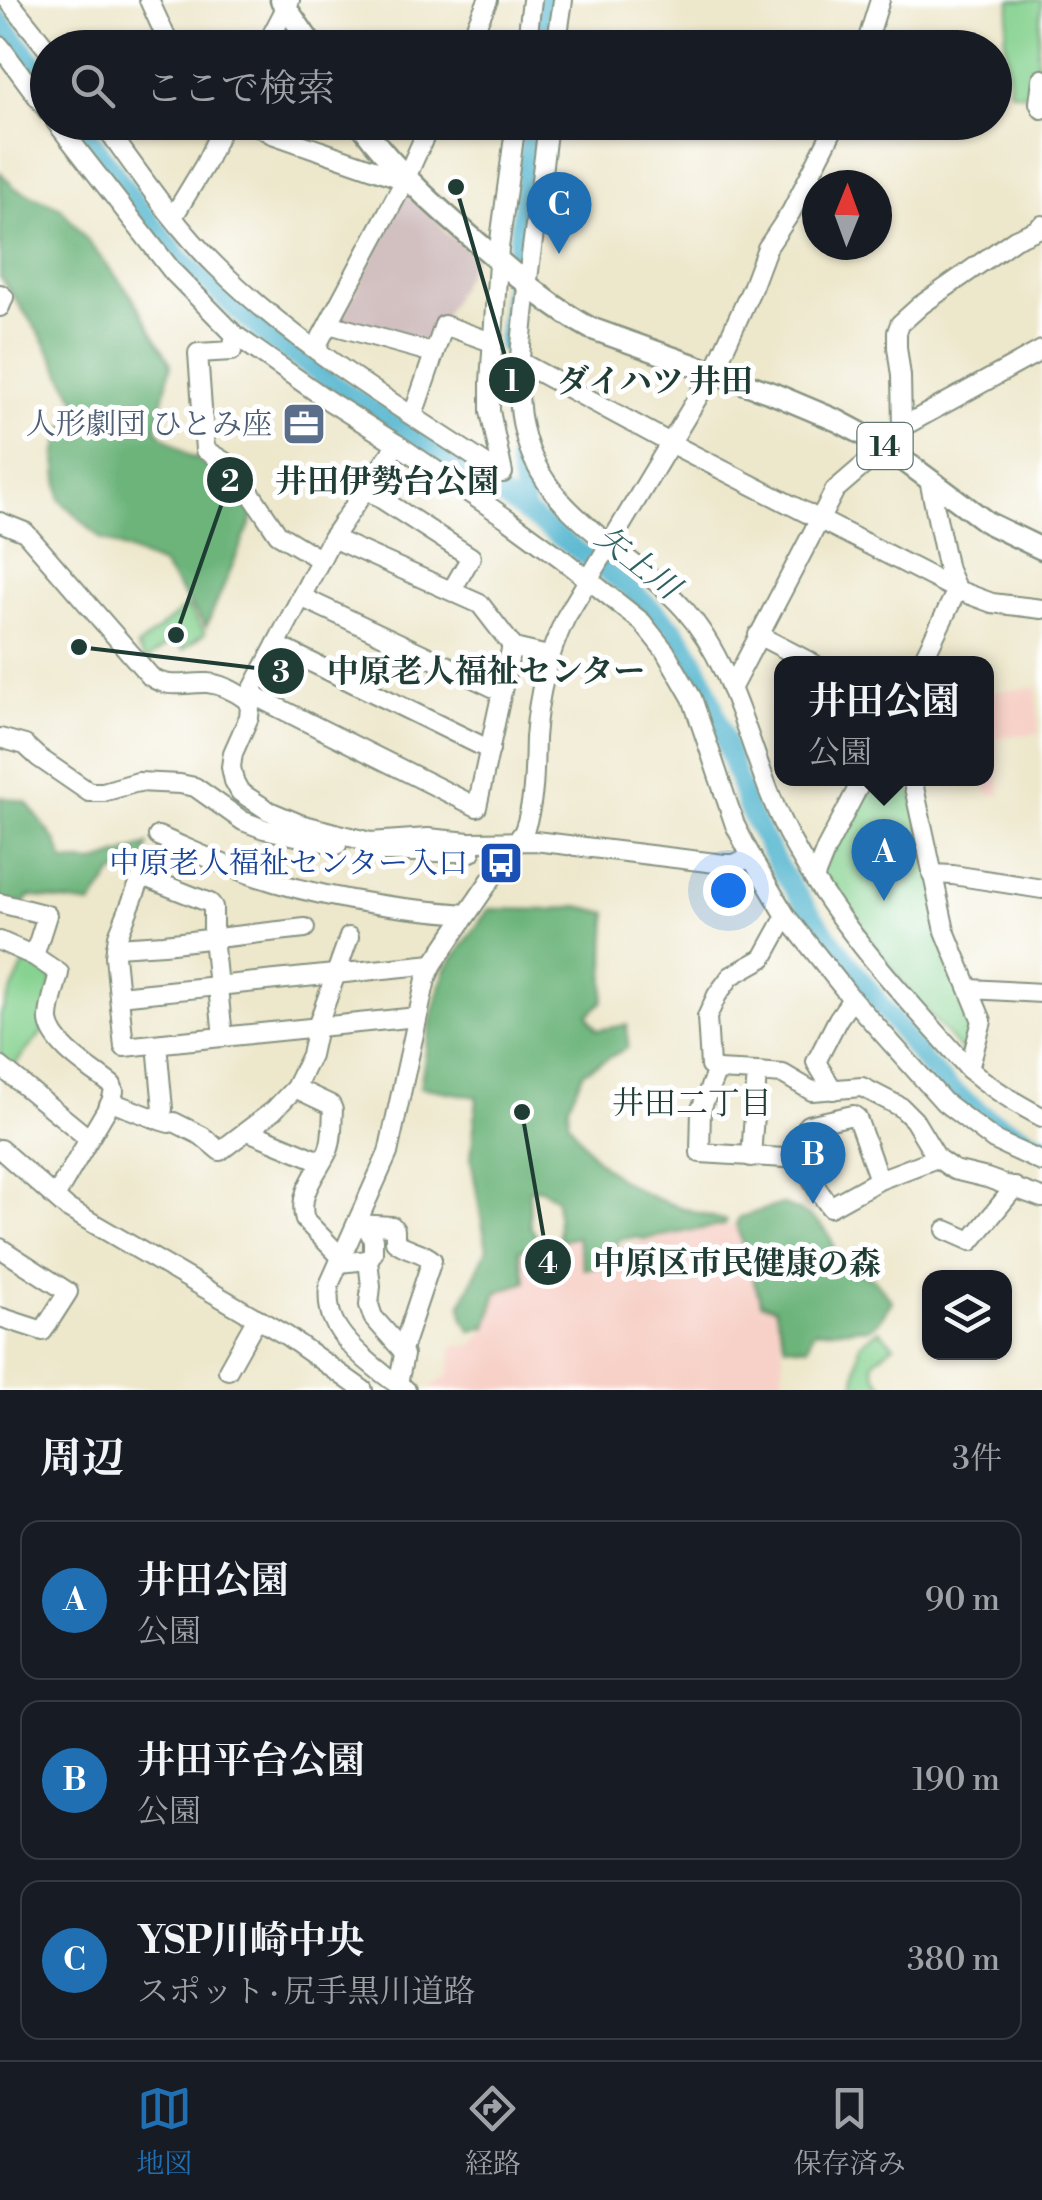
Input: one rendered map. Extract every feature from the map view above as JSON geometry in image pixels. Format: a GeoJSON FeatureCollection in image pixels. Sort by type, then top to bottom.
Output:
{"type":"FeatureCollection","features":[{"type":"Feature","properties":{"kind":"main road"},"geometry":{"type":"LineString","coordinates":[[283,4],[295,30]]}},
{"type":"Feature","properties":{"kind":"main road"},"geometry":{"type":"LineString","coordinates":[[283,4],[301,30]]}},
{"type":"Feature","properties":{"kind":"main road","name":"14"},"geometry":{"type":"LineString","coordinates":[[375,140],[454,223],[555,307],[590,328],[891,437],[992,517],[1042,541]]}},
{"type":"Feature","properties":{"kind":"main road","name":"14"},"geometry":{"type":"LineString","coordinates":[[381,140],[406,176]]}},
{"type":"Feature","properties":{"kind":"main road","name":"14"},"geometry":{"type":"LineString","coordinates":[[891,437],[929,480],[988,523],[1042,549]]}},
{"type":"Feature","properties":{"kind":"street"},"geometry":{"type":"LineString","coordinates":[[8,0],[32,30]]}},
{"type":"Feature","properties":{"kind":"street"},"geometry":{"type":"LineString","coordinates":[[149,0],[163,30]]}},
{"type":"Feature","properties":{"kind":"street"},"geometry":{"type":"LineString","coordinates":[[474,30],[488,0]]}},
{"type":"Feature","properties":{"kind":"street"},"geometry":{"type":"LineString","coordinates":[[528,30],[531,0]]}},
{"type":"Feature","properties":{"kind":"street"},"geometry":{"type":"LineString","coordinates":[[559,30],[563,0]]}},
{"type":"Feature","properties":{"kind":"street"},"geometry":{"type":"LineString","coordinates":[[871,30],[880,0]]}},
{"type":"Feature","properties":{"kind":"street"},"geometry":{"type":"LineString","coordinates":[[272,30],[283,4]]}},
{"type":"Feature","properties":{"kind":"street"},"geometry":{"type":"LineString","coordinates":[[0,46],[30,87]]}},
{"type":"Feature","properties":{"kind":"street"},"geometry":{"type":"LineString","coordinates":[[1042,79],[1042,109]]}},
{"type":"Feature","properties":{"kind":"street"},"geometry":{"type":"LineString","coordinates":[[70,140],[174,272],[235,334],[509,520],[590,578],[642,622],[692,698],[735,825],[786,916],[852,999],[944,1102],[994,1140],[1042,1162]]}},
{"type":"Feature","properties":{"kind":"street"},"geometry":{"type":"LineString","coordinates":[[116,140],[174,217],[246,295],[348,373],[500,473],[490,411],[499,257],[514,140]]}},
{"type":"Feature","properties":{"kind":"street"},"geometry":{"type":"LineString","coordinates":[[174,217],[217,140]]}},
{"type":"Feature","properties":{"kind":"street"},"geometry":{"type":"LineString","coordinates":[[291,140],[406,176]]}},
{"type":"Feature","properties":{"kind":"street"},"geometry":{"type":"LineString","coordinates":[[315,348],[423,140]]}},
{"type":"Feature","properties":{"kind":"street"},"geometry":{"type":"LineString","coordinates":[[546,140],[520,362],[520,407],[530,455],[564,504],[671,596],[704,633],[724,671],[790,840],[840,918],[969,1069],[1013,1103],[1042,1117]]}},
{"type":"Feature","properties":{"kind":"street"},"geometry":{"type":"LineString","coordinates":[[402,1387],[352,1346],[337,1328],[328,1303],[328,1284],[360,1224],[388,1153],[426,979],[524,831],[532,811],[537,713],[548,656],[566,617],[714,370],[767,248],[791,212],[827,140]]}},
{"type":"Feature","properties":{"kind":"street"},"geometry":{"type":"LineString","coordinates":[[891,437],[901,376],[897,332],[900,324],[921,304],[1015,239],[1042,225]]}},
{"type":"Feature","properties":{"kind":"street"},"geometry":{"type":"LineString","coordinates":[[0,294],[4,297],[0,307]]}},
{"type":"Feature","properties":{"kind":"street"},"geometry":{"type":"LineString","coordinates":[[329,324],[432,353]]}},
{"type":"Feature","properties":{"kind":"street"},"geometry":{"type":"LineString","coordinates":[[412,415],[444,325],[494,343]]}},
{"type":"Feature","properties":{"kind":"street"},"geometry":{"type":"LineString","coordinates":[[235,334],[232,351],[198,353],[206,450],[237,473],[278,534],[321,560]]}},
{"type":"Feature","properties":{"kind":"street"},"geometry":{"type":"LineString","coordinates":[[730,689],[835,490],[891,437],[1042,350]]}},
{"type":"Feature","properties":{"kind":"street"},"geometry":{"type":"LineString","coordinates":[[520,362],[957,590],[992,603],[1042,609]]}},
{"type":"Feature","properties":{"kind":"street"},"geometry":{"type":"LineString","coordinates":[[397,444],[332,538],[249,697],[248,717],[231,767],[240,792],[269,811],[300,824],[370,842],[428,838],[550,843],[724,864],[752,857]]}},
{"type":"Feature","properties":{"kind":"street"},"geometry":{"type":"LineString","coordinates":[[929,480],[948,570],[957,590]]}},
{"type":"Feature","properties":{"kind":"street"},"geometry":{"type":"LineString","coordinates":[[366,489],[471,557],[452,590]]}},
{"type":"Feature","properties":{"kind":"street"},"geometry":{"type":"LineString","coordinates":[[0,522],[26,532],[159,683],[215,684],[249,697],[478,806],[512,645]]}},
{"type":"Feature","properties":{"kind":"street"},"geometry":{"type":"LineString","coordinates":[[332,538],[480,604],[514,648],[548,656]]}},
{"type":"Feature","properties":{"kind":"street"},"geometry":{"type":"LineString","coordinates":[[925,656],[957,590]]}},
{"type":"Feature","properties":{"kind":"street"},"geometry":{"type":"LineString","coordinates":[[302,597],[500,691]]}},
{"type":"Feature","properties":{"kind":"street"},"geometry":{"type":"LineString","coordinates":[[758,635],[799,656]]}},
{"type":"Feature","properties":{"kind":"street"},"geometry":{"type":"LineString","coordinates":[[276,646],[490,750]]}},
{"type":"Feature","properties":{"kind":"street"},"geometry":{"type":"LineString","coordinates":[[0,738],[25,745],[89,792],[138,782],[180,784],[195,787],[243,821],[264,829],[366,852],[490,852],[505,859]]}},
{"type":"Feature","properties":{"kind":"street"},"geometry":{"type":"LineString","coordinates":[[814,879],[859,786]]}},
{"type":"Feature","properties":{"kind":"street"},"geometry":{"type":"LineString","coordinates":[[914,786],[945,931],[982,1021],[969,1069]]}},
{"type":"Feature","properties":{"kind":"street"},"geometry":{"type":"LineString","coordinates":[[158,836],[250,874],[316,893],[467,914]]}},
{"type":"Feature","properties":{"kind":"street"},"geometry":{"type":"LineString","coordinates":[[932,874],[1042,889]]}},
{"type":"Feature","properties":{"kind":"street"},"geometry":{"type":"LineString","coordinates":[[223,1037],[213,907],[142,876],[116,947],[124,1047],[318,1028],[416,1017]]}},
{"type":"Feature","properties":{"kind":"street"},"geometry":{"type":"LineString","coordinates":[[0,902],[47,915],[34,956]]}},
{"type":"Feature","properties":{"kind":"street"},"geometry":{"type":"LineString","coordinates":[[786,916],[763,958],[730,976],[712,1006],[707,1017],[710,1066],[716,1070],[784,1074],[812,1091],[862,1087],[901,1108],[914,1120],[937,1158],[954,1170],[1042,1198]]}},
{"type":"Feature","properties":{"kind":"street"},"geometry":{"type":"LineString","coordinates":[[116,947],[305,928]]}},
{"type":"Feature","properties":{"kind":"street"},"geometry":{"type":"LineString","coordinates":[[111,1102],[162,1122],[174,1122],[202,1136],[220,1151],[273,1111],[295,1088],[311,1055],[349,937]]}},
{"type":"Feature","properties":{"kind":"street"},"geometry":{"type":"LineString","coordinates":[[0,941],[34,956],[59,973],[49,1021],[53,1033],[60,1044],[112,1085],[114,1091],[54,1196]]}},
{"type":"Feature","properties":{"kind":"street"},"geometry":{"type":"LineString","coordinates":[[118,996],[433,964]]}},
{"type":"Feature","properties":{"kind":"street"},"geometry":{"type":"LineString","coordinates":[[970,989],[1042,993]]}},
{"type":"Feature","properties":{"kind":"street"},"geometry":{"type":"LineString","coordinates":[[833,1090],[816,1062],[852,999]]}},
{"type":"Feature","properties":{"kind":"street"},"geometry":{"type":"LineString","coordinates":[[157,1044],[163,1108]]}},
{"type":"Feature","properties":{"kind":"street"},"geometry":{"type":"LineString","coordinates":[[0,1066],[88,1138]]}},
{"type":"Feature","properties":{"kind":"street"},"geometry":{"type":"LineString","coordinates":[[716,1070],[701,1109],[700,1154],[802,1159]]}},
{"type":"Feature","properties":{"kind":"street"},"geometry":{"type":"LineString","coordinates":[[751,1156],[757,1072]]}},
{"type":"Feature","properties":{"kind":"street"},"geometry":{"type":"LineString","coordinates":[[295,1088],[333,1110],[328,1150],[307,1188],[302,1213],[340,1260],[368,1260]]}},
{"type":"Feature","properties":{"kind":"street"},"geometry":{"type":"LineString","coordinates":[[879,1180],[853,1115],[808,1125],[802,1159],[830,1207],[879,1180],[937,1158]]}},
{"type":"Feature","properties":{"kind":"street"},"geometry":{"type":"LineString","coordinates":[[248,1131],[320,1161]]}},
{"type":"Feature","properties":{"kind":"street"},"geometry":{"type":"LineString","coordinates":[[0,1149],[85,1219],[288,1336],[361,1389]]}},
{"type":"Feature","properties":{"kind":"street"},"geometry":{"type":"LineString","coordinates":[[946,1230],[971,1241],[1015,1187]]}},
{"type":"Feature","properties":{"kind":"street"},"geometry":{"type":"LineString","coordinates":[[360,1224],[373,1239],[374,1253],[368,1260],[369,1305],[402,1350],[402,1387]]}},
{"type":"Feature","properties":{"kind":"street"},"geometry":{"type":"LineString","coordinates":[[360,1224],[392,1226],[395,1240],[404,1248],[424,1252],[432,1260],[402,1350]]}},
{"type":"Feature","properties":{"kind":"street"},"geometry":{"type":"LineString","coordinates":[[0,1248],[68,1292],[43,1331],[0,1317]]}},
{"type":"Feature","properties":{"kind":"street"},"geometry":{"type":"LineString","coordinates":[[228,1370],[257,1318]]}},
{"type":"Feature","properties":{"kind":"shaded area"},"geometry":{"type":"Polygon","coordinates":[[[409,188],[435,213],[446,233],[476,255],[432,344],[338,323],[409,188]]]}},
{"type":"Feature","properties":{"kind":"shaded area"},"geometry":{"type":"Polygon","coordinates":[[[1036,687],[1039,733],[996,737],[1000,794],[991,795],[985,786],[994,786],[994,691],[1036,687]]]}},
{"type":"Feature","properties":{"kind":"shaded area"},"geometry":{"type":"Polygon","coordinates":[[[735,1225],[760,1304],[774,1309],[783,1348],[783,1390],[427,1390],[449,1375],[453,1346],[473,1345],[485,1331],[493,1290],[523,1251],[576,1239],[584,1271],[621,1264],[621,1245],[735,1225]]]}},
{"type":"Feature","properties":{"kind":"green space"},"geometry":{"type":"Polygon","coordinates":[[[1011,0],[1042,0],[1034,96],[1012,91],[1012,30],[1006,30],[1011,0]]]}},
{"type":"Feature","properties":{"kind":"green space"},"geometry":{"type":"Polygon","coordinates":[[[0,172],[15,188],[61,208],[131,295],[171,364],[156,430],[190,457],[222,463],[255,513],[206,627],[162,565],[101,539],[60,500],[56,456],[68,419],[80,407],[41,336],[0,277],[0,172]]]}},
{"type":"Feature","properties":{"kind":"green space"},"geometry":{"type":"Polygon","coordinates":[[[187,606],[205,633],[183,650],[174,639],[146,661],[137,647],[187,606]]]}},
{"type":"Feature","properties":{"kind":"green space"},"geometry":{"type":"Polygon","coordinates":[[[863,786],[910,786],[977,1020],[965,1055],[915,998],[818,876],[863,786]]]}},
{"type":"Feature","properties":{"kind":"green space"},"geometry":{"type":"Polygon","coordinates":[[[0,797],[26,802],[56,841],[64,861],[93,863],[148,845],[139,878],[114,872],[91,905],[30,896],[24,904],[0,901],[0,797]]]}},
{"type":"Feature","properties":{"kind":"green space"},"geometry":{"type":"Polygon","coordinates":[[[578,906],[608,913],[603,1001],[588,1015],[597,1030],[627,1025],[628,1047],[584,1072],[569,1103],[568,1121],[591,1153],[620,1179],[653,1197],[726,1221],[725,1225],[617,1240],[618,1263],[584,1269],[577,1237],[559,1241],[556,1198],[539,1188],[529,1190],[530,1226],[539,1245],[519,1250],[526,1282],[497,1292],[487,1327],[471,1331],[461,1305],[487,1249],[471,1159],[477,1097],[420,1087],[432,1016],[445,970],[489,909],[549,910],[578,906]]]}},
{"type":"Feature","properties":{"kind":"green space"},"geometry":{"type":"Polygon","coordinates":[[[27,958],[53,977],[45,1029],[12,1068],[0,1060],[0,1015],[27,958]]]}},
{"type":"Feature","properties":{"kind":"green space"},"geometry":{"type":"Polygon","coordinates":[[[782,1204],[820,1224],[831,1239],[837,1263],[874,1279],[892,1301],[870,1328],[813,1331],[808,1347],[785,1345],[775,1308],[761,1303],[736,1224],[740,1217],[782,1204]]]}},
{"type":"Feature","properties":{"kind":"green space"},"geometry":{"type":"Polygon","coordinates":[[[879,1330],[894,1345],[873,1364],[876,1376],[886,1388],[854,1390],[860,1344],[879,1330]]]}},
{"type":"Feature","properties":{"kind":"waterway"},"geometry":{"type":"LineString","coordinates":[[544,30],[547,0]]}},
{"type":"Feature","properties":{"kind":"waterway","name":"矢上川"},"geometry":{"type":"LineString","coordinates":[[0,20],[30,58]]}},
{"type":"Feature","properties":{"kind":"waterway","name":"矢上川"},"geometry":{"type":"LineString","coordinates":[[92,140],[180,258],[271,341],[526,513],[629,588],[672,627],[704,679],[748,809],[780,869],[809,911],[926,1064],[950,1089],[989,1119],[1042,1145]]}},
{"type":"Feature","properties":{"kind":"waterway"},"geometry":{"type":"LineString","coordinates":[[507,344],[530,140]]}},
{"type":"Feature","properties":{"kind":"waterway"},"geometry":{"type":"LineString","coordinates":[[507,344],[502,388],[509,431]]}},
{"type":"Feature","properties":{"kind":"waterway"},"geometry":{"type":"LineString","coordinates":[[518,461],[526,513]]}},
{"type":"Feature","properties":{"kind":"place","name":"ダイハツ 井田"},"geometry":{"type":"Point","coordinates":[456,187]}},
{"type":"Feature","properties":{"kind":"place","name":"YSP川崎中央"},"geometry":{"type":"Point","coordinates":[559,254]}},
{"type":"Feature","properties":{"kind":"place","name":"人形劇団 ひとみ座"},"geometry":{"type":"Point","coordinates":[304,424]}},
{"type":"Feature","properties":{"kind":"place","name":"井田伊勢台公園"},"geometry":{"type":"Point","coordinates":[176,635]}},
{"type":"Feature","properties":{"kind":"place","name":"中原老人福祉センター"},"geometry":{"type":"Point","coordinates":[79,647]}},
{"type":"Feature","properties":{"kind":"place","name":"中原老人福祉センター入口"},"geometry":{"type":"Point","coordinates":[501,863]}},
{"type":"Feature","properties":{"kind":"place","name":"井田公園"},"geometry":{"type":"Point","coordinates":[884,901]}},
{"type":"Feature","properties":{"kind":"place","name":"中原区市民健康の森"},"geometry":{"type":"Point","coordinates":[522,1112]}},
{"type":"Feature","properties":{"kind":"place","name":"井田平台公園"},"geometry":{"type":"Point","coordinates":[813,1204]}},
{"type":"Feature","properties":{"kind":"district","name":"井田二丁目"},"geometry":{"type":"Point","coordinates":[692,1103]}}]}
